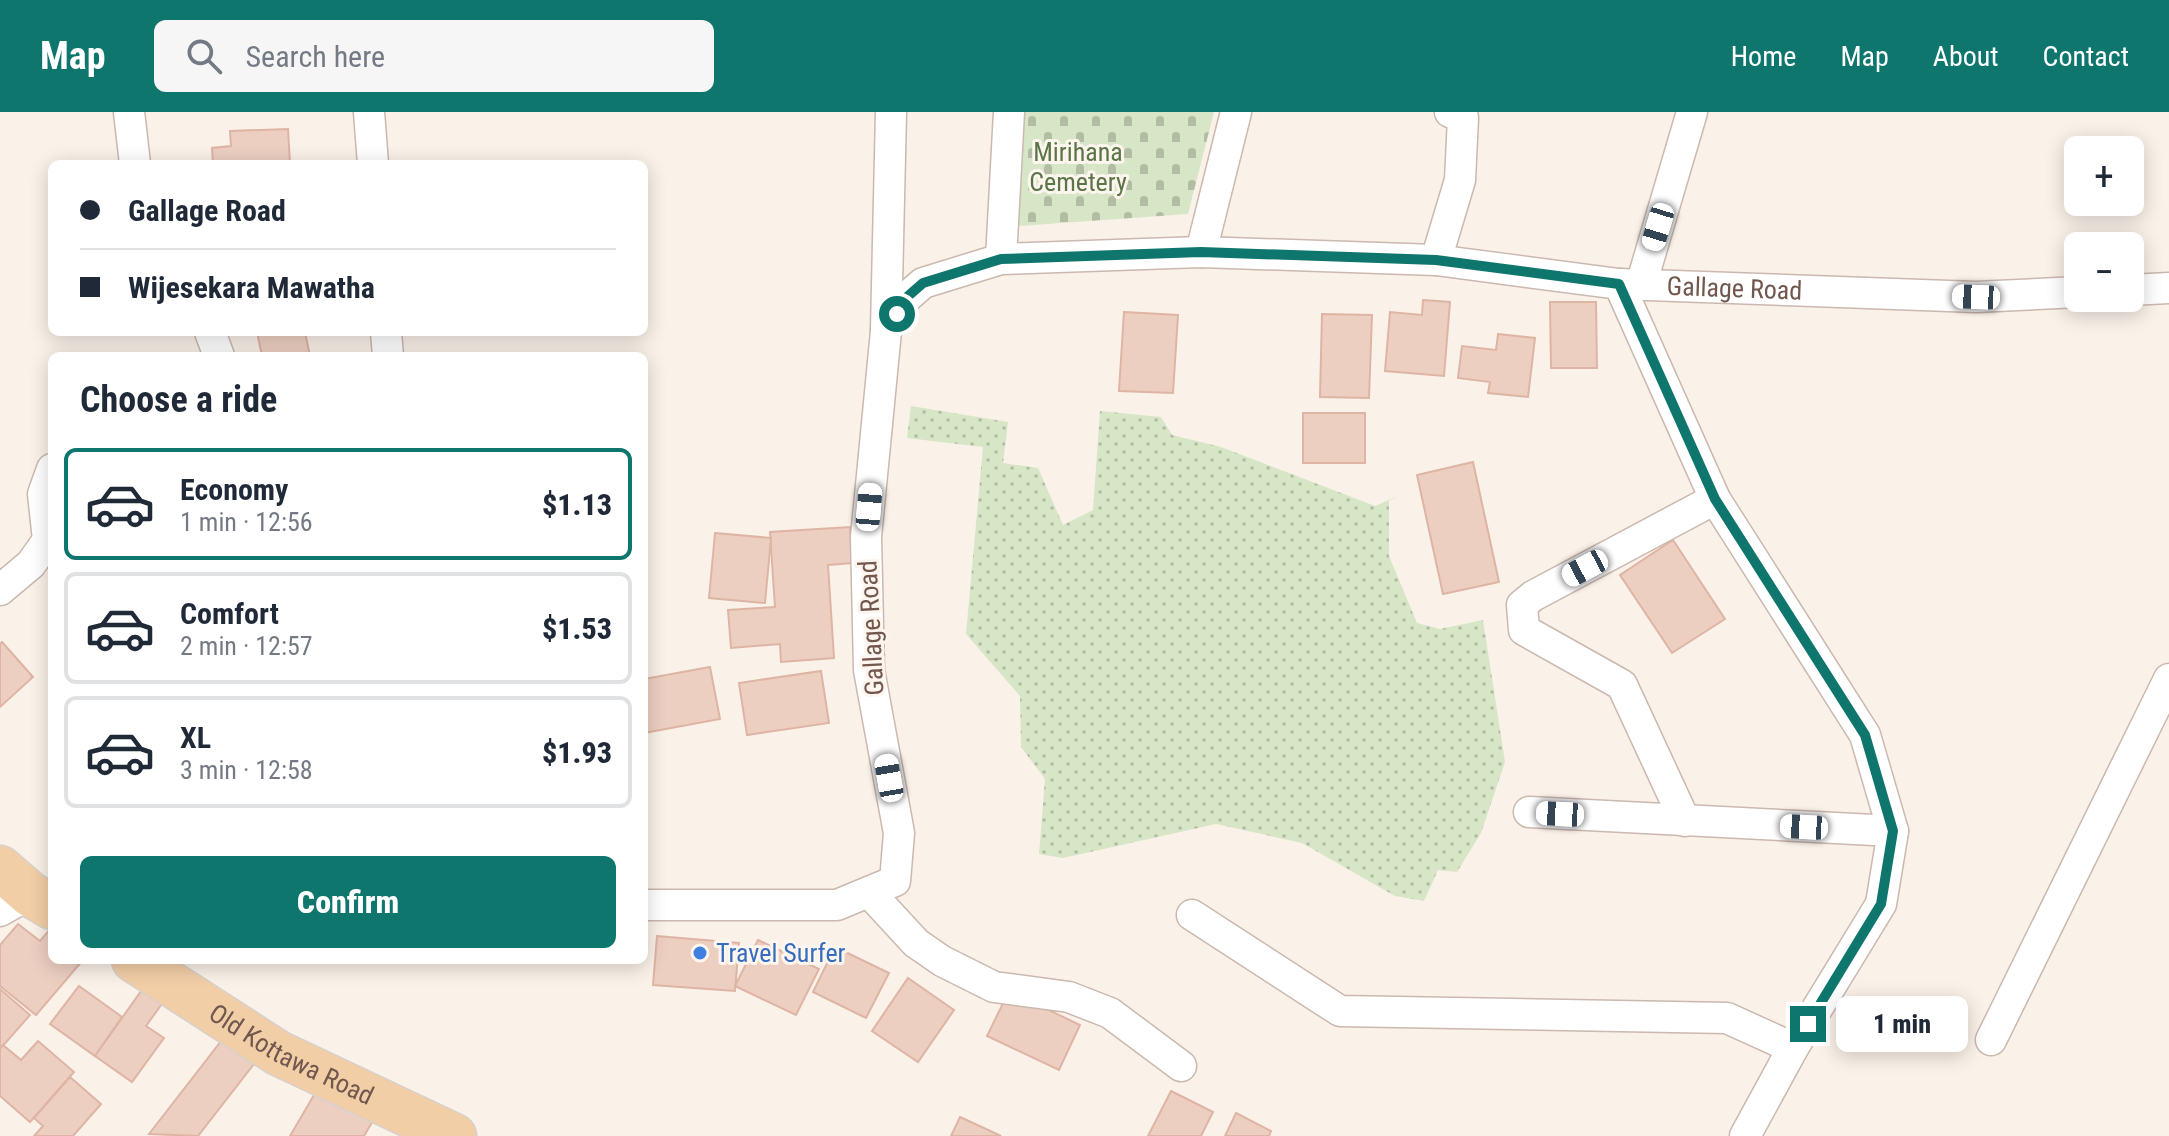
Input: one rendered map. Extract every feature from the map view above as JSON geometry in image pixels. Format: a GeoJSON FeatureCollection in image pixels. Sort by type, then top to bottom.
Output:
{"type":"FeatureCollection","features":[{"type":"Feature","properties":{"kind":"main road","name":"Old Kottawa Road"},"geometry":{"type":"LineString","coordinates":[[140,964],[278,1053],[454,1136]]}},
{"type":"Feature","properties":{"kind":"street"},"geometry":{"type":"LineString","coordinates":[[129,112],[135,160]]}},
{"type":"Feature","properties":{"kind":"street"},"geometry":{"type":"LineString","coordinates":[[369,112],[373,160]]}},
{"type":"Feature","properties":{"kind":"street"},"geometry":{"type":"LineString","coordinates":[[886,331],[891,112]]}},
{"type":"Feature","properties":{"kind":"street"},"geometry":{"type":"LineString","coordinates":[[1001,259],[1009,112]]}},
{"type":"Feature","properties":{"kind":"street"},"geometry":{"type":"LineString","coordinates":[[1201,252],[1236,112]]}},
{"type":"Feature","properties":{"kind":"street"},"geometry":{"type":"LineString","coordinates":[[1436,260],[1460,180],[1463,118],[1450,112]]}},
{"type":"Feature","properties":{"kind":"street"},"geometry":{"type":"LineString","coordinates":[[1692,112],[1630,284],[1715,499],[1865,735],[1893,831],[1881,904],[1793,1048],[1745,1136]]}},
{"type":"Feature","properties":{"kind":"street","name":"Gallage Road"},"geometry":{"type":"LineString","coordinates":[[648,905],[837,905],[895,881],[899,833],[869,670],[866,537],[886,331],[907,297],[923,283],[1001,259],[1201,252],[1436,260],[1630,284],[1976,297],[2064,293]]}},
{"type":"Feature","properties":{"kind":"street"},"geometry":{"type":"LineString","coordinates":[[2144,289],[2169,288]]}},
{"type":"Feature","properties":{"kind":"street"},"geometry":{"type":"LineString","coordinates":[[0,590],[31,564],[48,540],[43,494],[48,480]]}},
{"type":"Feature","properties":{"kind":"street"},"geometry":{"type":"LineString","coordinates":[[1685,821],[1622,685],[1524,630],[1522,605],[1533,596],[1715,499]]}},
{"type":"Feature","properties":{"kind":"street"},"geometry":{"type":"LineString","coordinates":[[1991,1040],[2169,679]]}},
{"type":"Feature","properties":{"kind":"street"},"geometry":{"type":"LineString","coordinates":[[1529,812],[1893,831]]}},
{"type":"Feature","properties":{"kind":"street"},"geometry":{"type":"LineString","coordinates":[[869,892],[916,943],[942,961],[994,987],[1069,997],[1110,1013],[1181,1066]]}},
{"type":"Feature","properties":{"kind":"street"},"geometry":{"type":"LineString","coordinates":[[1192,915],[1340,1011],[1727,1018],[1793,1048]]}},
{"type":"Feature","properties":{"kind":"green space","name":"Mirihana Cemetery"},"geometry":{"type":"Polygon","coordinates":[[[1025,112],[1214,112],[1188,214],[1019,226],[1025,112]]]}},
{"type":"Feature","properties":{"kind":"green space"},"geometry":{"type":"Polygon","coordinates":[[[911,406],[1008,422],[1003,463],[1038,468],[1063,525],[1093,510],[1100,411],[1161,417],[1172,435],[1221,447],[1375,506],[1398,496],[1389,501],[1389,556],[1417,623],[1440,629],[1483,620],[1505,762],[1481,833],[1457,872],[1438,870],[1424,901],[1395,896],[1302,843],[1216,824],[1063,858],[1039,854],[1045,779],[1021,747],[1020,696],[966,634],[983,447],[907,438],[911,406]]]}},
{"type":"Feature","properties":{"kind":"building"},"geometry":{"type":"Polygon","coordinates":[[[288,129],[290,160],[213,160],[212,148],[231,146],[230,131],[288,129]]]}},
{"type":"Feature","properties":{"kind":"building"},"geometry":{"type":"Polygon","coordinates":[[[1423,300],[1450,302],[1444,376],[1385,371],[1390,312],[1422,315],[1423,300]]]}},
{"type":"Feature","properties":{"kind":"building"},"geometry":{"type":"Polygon","coordinates":[[[1550,302],[1596,302],[1597,368],[1551,368],[1550,302]]]}},
{"type":"Feature","properties":{"kind":"building"},"geometry":{"type":"Polygon","coordinates":[[[1124,312],[1178,315],[1173,393],[1119,391],[1124,312]]]}},
{"type":"Feature","properties":{"kind":"building"},"geometry":{"type":"Polygon","coordinates":[[[1322,314],[1372,315],[1369,398],[1320,397],[1322,314]]]}},
{"type":"Feature","properties":{"kind":"building"},"geometry":{"type":"Polygon","coordinates":[[[1498,334],[1535,338],[1528,397],[1488,393],[1490,382],[1458,378],[1462,346],[1496,350],[1498,334]]]}},
{"type":"Feature","properties":{"kind":"building"},"geometry":{"type":"Polygon","coordinates":[[[258,336],[306,336],[309,352],[261,352],[258,336]]]}},
{"type":"Feature","properties":{"kind":"building"},"geometry":{"type":"Polygon","coordinates":[[[1303,413],[1365,413],[1365,463],[1303,463],[1303,413]]]}},
{"type":"Feature","properties":{"kind":"building"},"geometry":{"type":"Polygon","coordinates":[[[1473,462],[1499,582],[1443,594],[1417,475],[1473,462]]]}},
{"type":"Feature","properties":{"kind":"building"},"geometry":{"type":"Polygon","coordinates":[[[850,527],[852,563],[828,565],[834,658],[781,662],[780,644],[731,648],[728,610],[775,607],[770,532],[850,527]]]}},
{"type":"Feature","properties":{"kind":"building"},"geometry":{"type":"Polygon","coordinates":[[[715,533],[771,538],[765,603],[709,598],[715,533]]]}},
{"type":"Feature","properties":{"kind":"building"},"geometry":{"type":"Polygon","coordinates":[[[1673,540],[1725,619],[1672,653],[1620,575],[1673,540]]]}},
{"type":"Feature","properties":{"kind":"building"},"geometry":{"type":"Polygon","coordinates":[[[2,642],[33,677],[0,707],[0,644],[2,642]]]}},
{"type":"Feature","properties":{"kind":"building"},"geometry":{"type":"Polygon","coordinates":[[[710,667],[720,719],[648,732],[648,678],[710,667]]]}},
{"type":"Feature","properties":{"kind":"building"},"geometry":{"type":"Polygon","coordinates":[[[821,671],[829,723],[747,735],[739,683],[821,671]]]}},
{"type":"Feature","properties":{"kind":"building"},"geometry":{"type":"Polygon","coordinates":[[[18,924],[40,941],[48,932],[48,964],[80,964],[36,1015],[0,986],[0,945],[18,924]]]}},
{"type":"Feature","properties":{"kind":"building"},"geometry":{"type":"Polygon","coordinates":[[[657,936],[739,943],[735,991],[653,985],[657,936]]]}},
{"type":"Feature","properties":{"kind":"building"},"geometry":{"type":"Polygon","coordinates":[[[758,940],[819,969],[796,1015],[735,986],[758,940]]]}},
{"type":"Feature","properties":{"kind":"building"},"geometry":{"type":"Polygon","coordinates":[[[835,947],[889,973],[866,1018],[813,992],[835,947]]]}},
{"type":"Feature","properties":{"kind":"building"},"geometry":{"type":"Polygon","coordinates":[[[908,978],[954,1010],[918,1062],[872,1031],[908,978]]]}},
{"type":"Feature","properties":{"kind":"building"},"geometry":{"type":"Polygon","coordinates":[[[79,986],[122,1017],[95,1056],[50,1024],[79,986]]]}},
{"type":"Feature","properties":{"kind":"building"},"geometry":{"type":"Polygon","coordinates":[[[144,987],[164,1001],[146,1026],[164,1038],[132,1082],[95,1056],[144,987]]]}},
{"type":"Feature","properties":{"kind":"building"},"geometry":{"type":"Polygon","coordinates":[[[0,989],[30,1015],[0,1049],[0,989]]]}},
{"type":"Feature","properties":{"kind":"building"},"geometry":{"type":"Polygon","coordinates":[[[1009,991],[1080,1025],[1059,1070],[987,1036],[1009,991]]]}},
{"type":"Feature","properties":{"kind":"building"},"geometry":{"type":"Polygon","coordinates":[[[229,1031],[261,1055],[198,1136],[149,1134],[229,1031]]]}},
{"type":"Feature","properties":{"kind":"building"},"geometry":{"type":"Polygon","coordinates":[[[38,1041],[74,1072],[30,1122],[0,1096],[0,1049],[3,1045],[21,1060],[38,1041]]]}},
{"type":"Feature","properties":{"kind":"building"},"geometry":{"type":"Polygon","coordinates":[[[70,1077],[101,1104],[73,1136],[34,1136],[43,1126],[34,1118],[70,1077]]]}},
{"type":"Feature","properties":{"kind":"building"},"geometry":{"type":"Polygon","coordinates":[[[321,1083],[377,1114],[364,1136],[290,1136],[321,1083]]]}},
{"type":"Feature","properties":{"kind":"building"},"geometry":{"type":"Polygon","coordinates":[[[1171,1091],[1213,1112],[1201,1136],[1148,1136],[1171,1091]]]}},
{"type":"Feature","properties":{"kind":"building"},"geometry":{"type":"Polygon","coordinates":[[[1236,1113],[1271,1131],[1269,1136],[1225,1136],[1236,1113]]]}},
{"type":"Feature","properties":{"kind":"building"},"geometry":{"type":"Polygon","coordinates":[[[960,1117],[1001,1136],[951,1136],[960,1117]]]}},
{"type":"Feature","properties":{"kind":"place","name":"Travel Surfer"},"geometry":{"type":"Point","coordinates":[700,953]}},
{"type":"Feature","properties":{"kind":"route"},"geometry":{"type":"LineString","coordinates":[[897,314],[907,297],[923,283],[1001,259],[1201,252],[1436,260],[1619,284],[1715,499],[1865,735],[1893,831],[1881,904],[1808,1024]]}}]}
